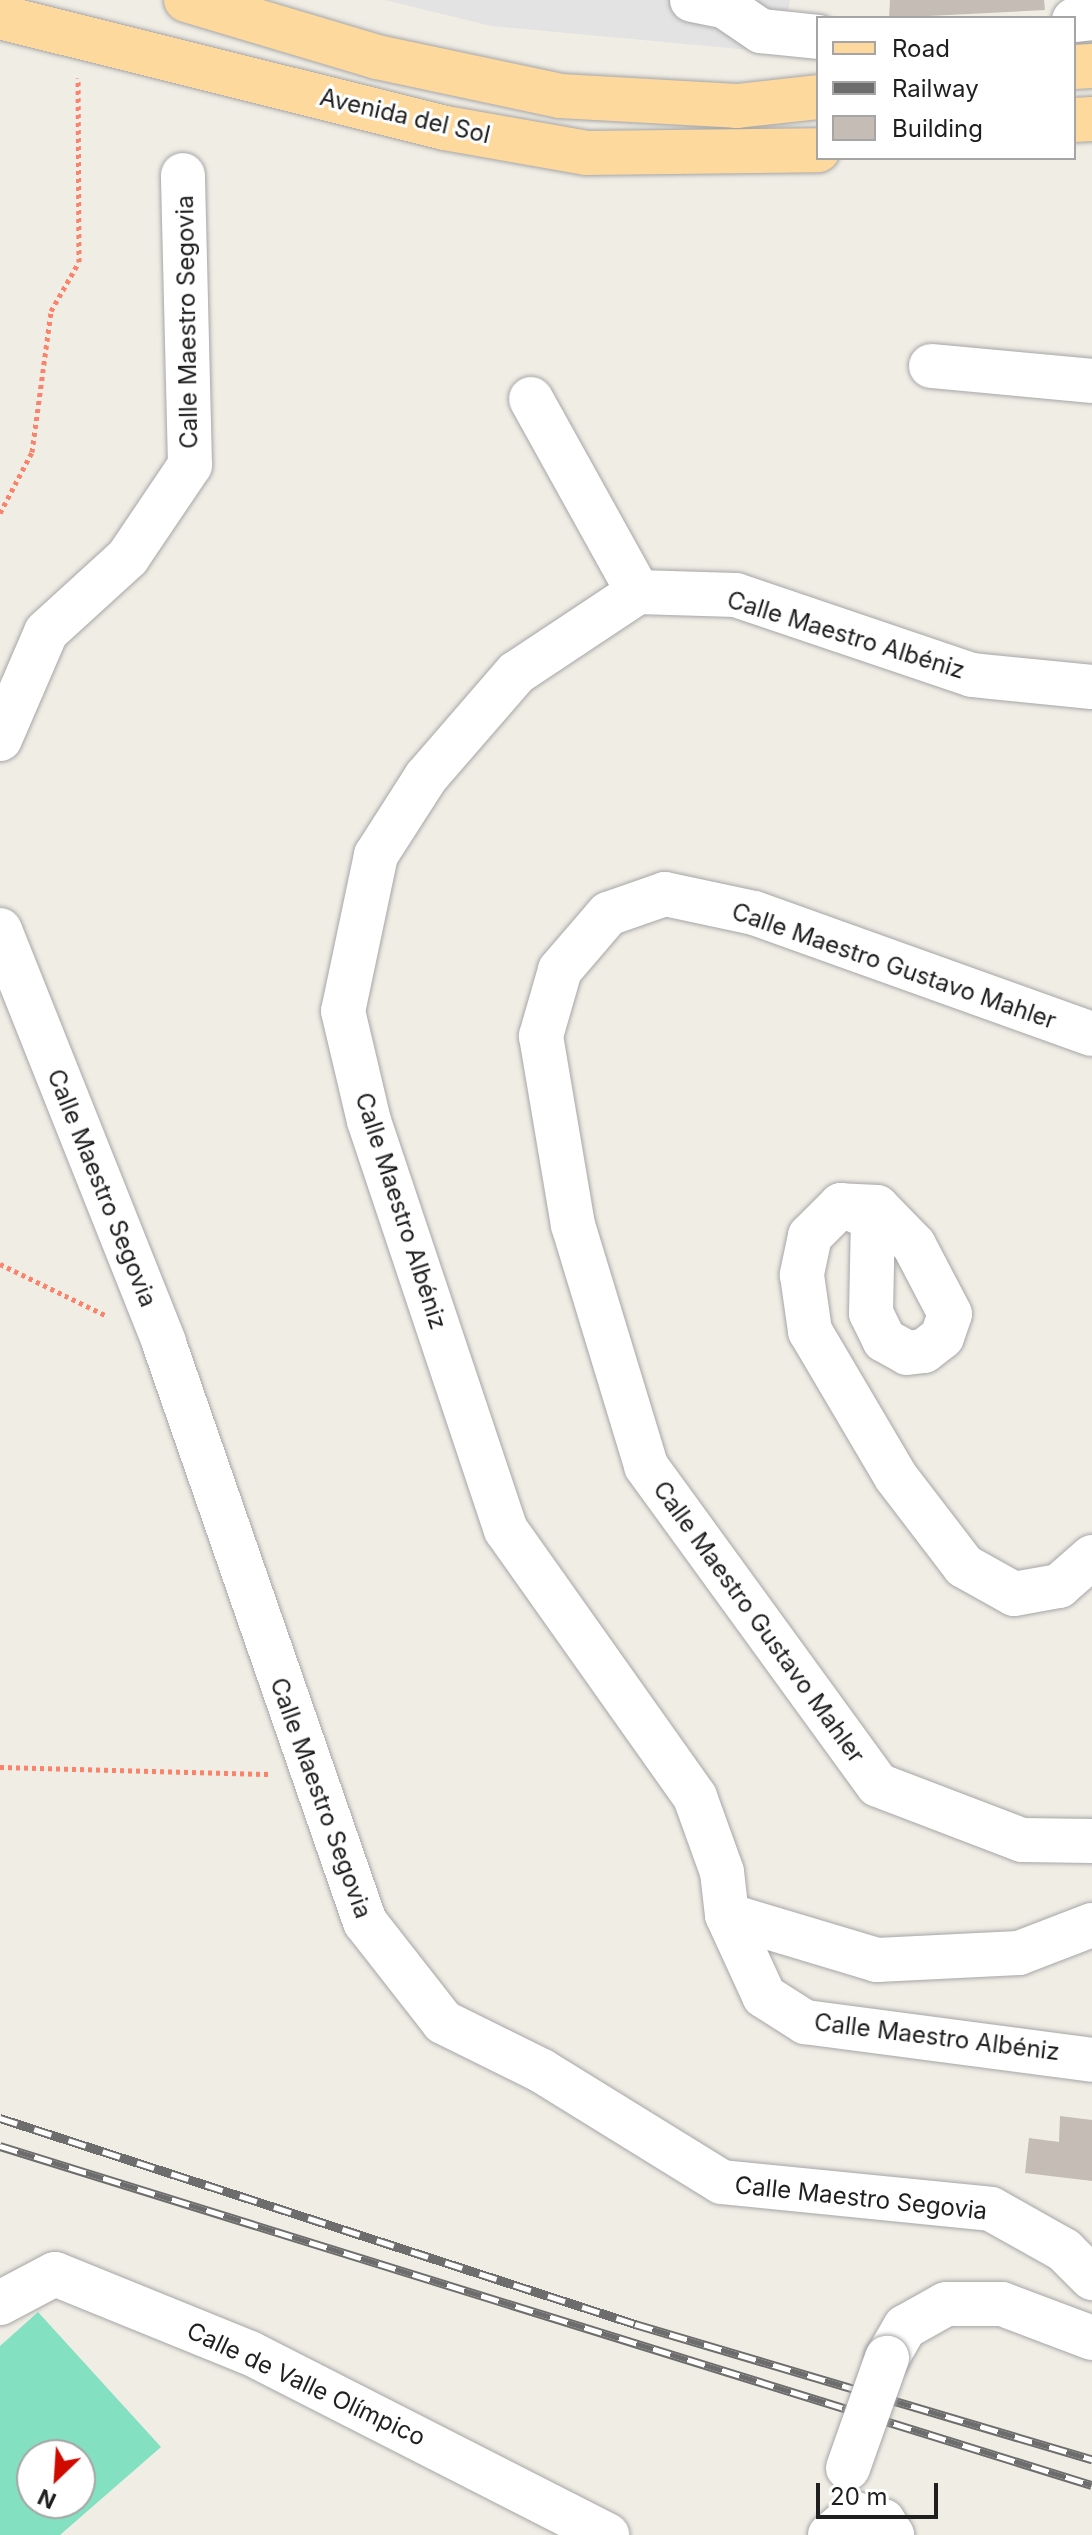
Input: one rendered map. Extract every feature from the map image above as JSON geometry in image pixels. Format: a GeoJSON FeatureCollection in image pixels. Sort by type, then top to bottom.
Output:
{"type":"FeatureCollection","features":[{"type":"Feature","properties":{"kind":"main road"},"geometry":{"type":"LineString","coordinates":[[186,0],[377,57],[560,96],[737,106],[816,97]]}},
{"type":"Feature","properties":{"kind":"main road","name":"Avenida del Sol"},"geometry":{"type":"LineString","coordinates":[[0,17],[445,128],[587,153],[816,150]]}},
{"type":"Feature","properties":{"kind":"street"},"geometry":{"type":"LineString","coordinates":[[692,0],[724,6],[761,31],[816,37]]}},
{"type":"Feature","properties":{"kind":"street","name":"Calle Maestro Segovia"},"geometry":{"type":"LineString","coordinates":[[0,739],[46,632],[128,557],[190,465],[183,175]]}},
{"type":"Feature","properties":{"kind":"street"},"geometry":{"type":"LineString","coordinates":[[931,366],[1092,381]]}},
{"type":"Feature","properties":{"kind":"street"},"geometry":{"type":"LineString","coordinates":[[531,399],[638,592]]}},
{"type":"Feature","properties":{"kind":"street","name":"Calle Maestro Albéniz"},"geometry":{"type":"LineString","coordinates":[[1092,687],[972,675],[736,595],[638,592],[516,673],[426,777],[376,855],[343,1011],[369,1121],[506,1530],[695,1797],[722,1872],[727,1915],[764,1996],[805,2022],[1092,2060]]}},
{"type":"Feature","properties":{"kind":"street","name":"Calle Maestro Gustavo Mahler"},"geometry":{"type":"LineString","coordinates":[[1092,1034],[754,913],[665,894],[608,914],[560,970],[541,1036],[573,1225],[646,1466],[878,1785],[1022,1840],[1092,1841]]}},
{"type":"Feature","properties":{"kind":"street","name":"Calle Maestro Segovia"},"geometry":{"type":"LineString","coordinates":[[0,930],[164,1343],[308,1774],[365,1922],[443,2022],[542,2071],[722,2182],[991,2209],[1064,2250],[1092,2278]]}},
{"type":"Feature","properties":{"kind":"street"},"geometry":{"type":"LineString","coordinates":[[841,1205],[810,1236],[802,1275],[810,1331],[896,1477],[964,1566],[1014,1594],[1059,1586],[1092,1557]]}},
{"type":"Feature","properties":{"kind":"street"},"geometry":{"type":"LineString","coordinates":[[727,1915],[877,1960],[1019,1953],[1092,1925]]}},
{"type":"Feature","properties":{"kind":"street","name":"Calle de Valle Olímpico"},"geometry":{"type":"LineString","coordinates":[[0,2303],[55,2274],[250,2353],[607,2535]]}},
{"type":"Feature","properties":{"kind":"street"},"geometry":{"type":"LineString","coordinates":[[892,2535],[883,2521],[842,2524],[848,2468],[887,2358],[905,2327],[946,2304],[1002,2304],[1092,2338]]}},
{"type":"Feature","properties":{"kind":"path"},"geometry":{"type":"LineString","coordinates":[[0,513],[32,452],[51,311],[79,262],[74,107],[83,37]]}},
{"type":"Feature","properties":{"kind":"path"},"geometry":{"type":"LineString","coordinates":[[0,1264],[164,1343]]}},
{"type":"Feature","properties":{"kind":"path"},"geometry":{"type":"LineString","coordinates":[[0,1767],[308,1774]]}},
{"type":"Feature","properties":{"kind":"green space"},"geometry":{"type":"Polygon","coordinates":[[[38,2312],[161,2447],[96,2504],[96,2439],[16,2439],[16,2519],[78,2519],[60,2535],[0,2535],[0,2346],[38,2312]]]}},
{"type":"Feature","properties":{"kind":"shaded area"},"geometry":{"type":"Polygon","coordinates":[[[385,0],[790,0],[782,53],[491,26],[385,0]]]}},
{"type":"Feature","properties":{"kind":"building"},"geometry":{"type":"Polygon","coordinates":[[[890,0],[1044,0],[1045,10],[928,16],[889,16],[890,0]]]}},
{"type":"Feature","properties":{"kind":"building"},"geometry":{"type":"Polygon","coordinates":[[[1060,2116],[1092,2120],[1092,2181],[1025,2173],[1029,2138],[1059,2142],[1060,2116]]]}},
{"type":"Feature","properties":{"kind":"railway"},"geometry":{"type":"LineString","coordinates":[[0,2118],[635,2324],[1092,2459]]}},
{"type":"Feature","properties":{"kind":"railway"},"geometry":{"type":"LineString","coordinates":[[0,2146],[1092,2485]]}}]}
